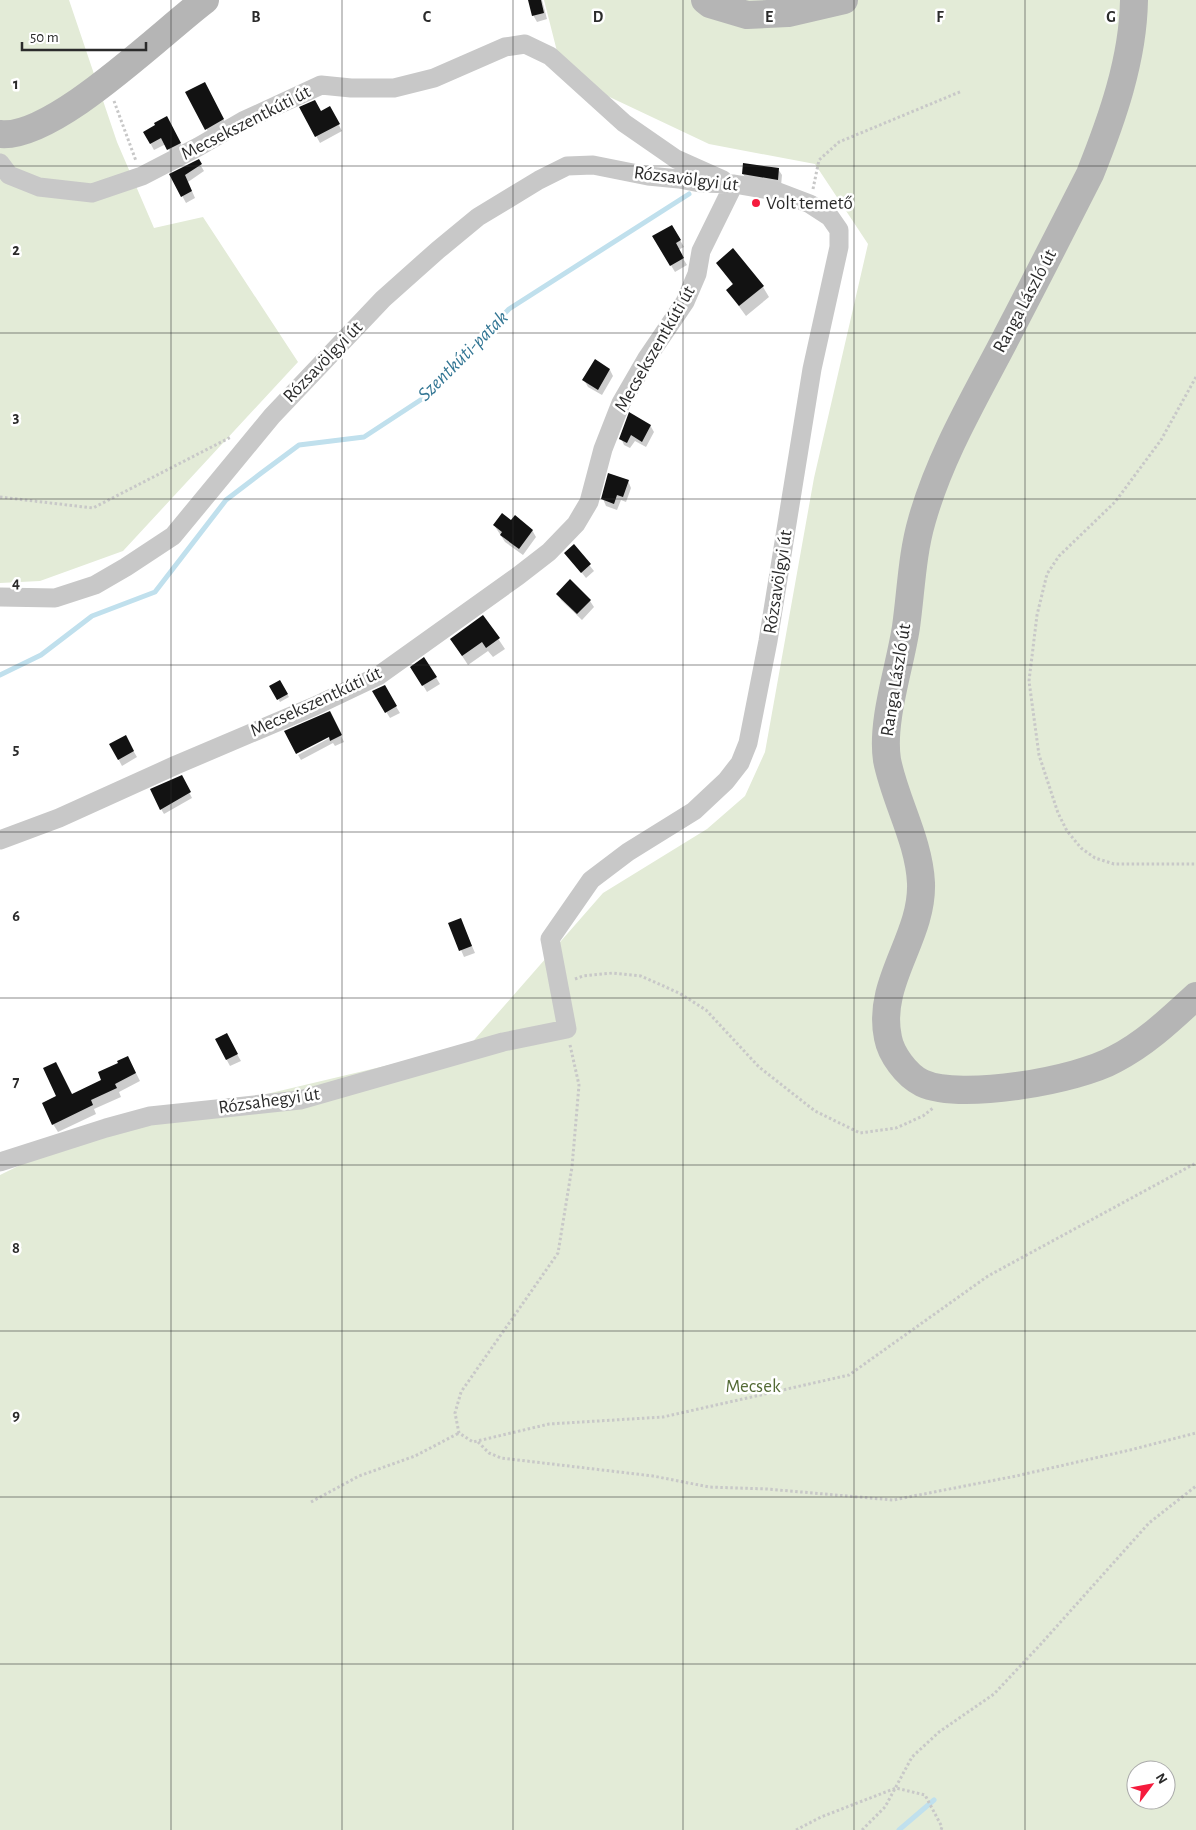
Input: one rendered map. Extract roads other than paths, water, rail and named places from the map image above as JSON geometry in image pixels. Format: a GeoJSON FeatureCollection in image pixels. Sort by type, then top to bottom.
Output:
{"type":"FeatureCollection","features":[{"type":"Feature","properties":{"kind":"main road"},"geometry":{"type":"LineString","coordinates":[[0,134],[6,135],[29,129],[52,119],[83,99],[205,0]]}},
{"type":"Feature","properties":{"kind":"main road"},"geometry":{"type":"LineString","coordinates":[[705,0],[710,4],[747,15],[788,13],[844,0]]}},
{"type":"Feature","properties":{"kind":"main road","name":"Ranga László út"},"geometry":{"type":"LineString","coordinates":[[1134,0],[1134,23],[1123,78],[1107,132],[1090,174],[952,439],[920,524],[906,629],[885,744],[888,763],[919,862],[921,886],[915,926],[888,996],[886,1016],[888,1039],[896,1056],[909,1074],[921,1083],[958,1090],[983,1090],[1026,1084],[1085,1070],[1113,1061],[1143,1042],[1196,996]]}},
{"type":"Feature","properties":{"kind":"street","name":"Mecsekszentkúti út"},"geometry":{"type":"LineString","coordinates":[[0,163],[9,175],[39,187],[92,193],[142,176],[243,121],[321,85],[351,88],[394,88],[434,78],[505,47],[525,44],[550,56],[624,123],[676,159],[734,184],[701,250],[697,274],[685,302],[647,358],[621,403],[603,449],[589,502],[576,524],[548,552],[518,576],[378,676],[315,706],[176,765],[59,818],[0,840]]}},
{"type":"Feature","properties":{"kind":"street","name":"Rózsavölgyi út"},"geometry":{"type":"LineString","coordinates":[[0,597],[55,598],[95,585],[173,536],[272,416],[383,299],[478,216],[539,180],[567,166],[593,165],[648,176],[700,183],[734,184],[776,191],[810,204],[830,217],[839,230],[839,247],[812,369],[768,641],[748,743],[740,763],[731,775],[694,810],[628,852],[591,880],[550,938],[567,1029]]}},
{"type":"Feature","properties":{"kind":"street","name":"Rózsahegyi út"},"geometry":{"type":"LineString","coordinates":[[0,1162],[150,1116],[300,1100],[502,1042],[567,1029]]}},
{"type":"Feature","properties":{"kind":"waterway","name":"Szentkúti-patak"},"geometry":{"type":"LineString","coordinates":[[0,675],[41,655],[92,616],[155,592],[226,500],[260,474],[299,445],[364,437],[422,399],[509,309],[689,194]]}},
{"type":"Feature","properties":{"kind":"waterway"},"geometry":{"type":"LineString","coordinates":[[899,1830],[934,1800]]}},
{"type":"Feature","properties":{"kind":"place","name":"Volt temető"},"geometry":{"type":"Point","coordinates":[756,203]}},
{"type":"Feature","properties":{"kind":"park label","name":"Mecsek"},"geometry":{"type":"Point","coordinates":[753,1386]}}]}
